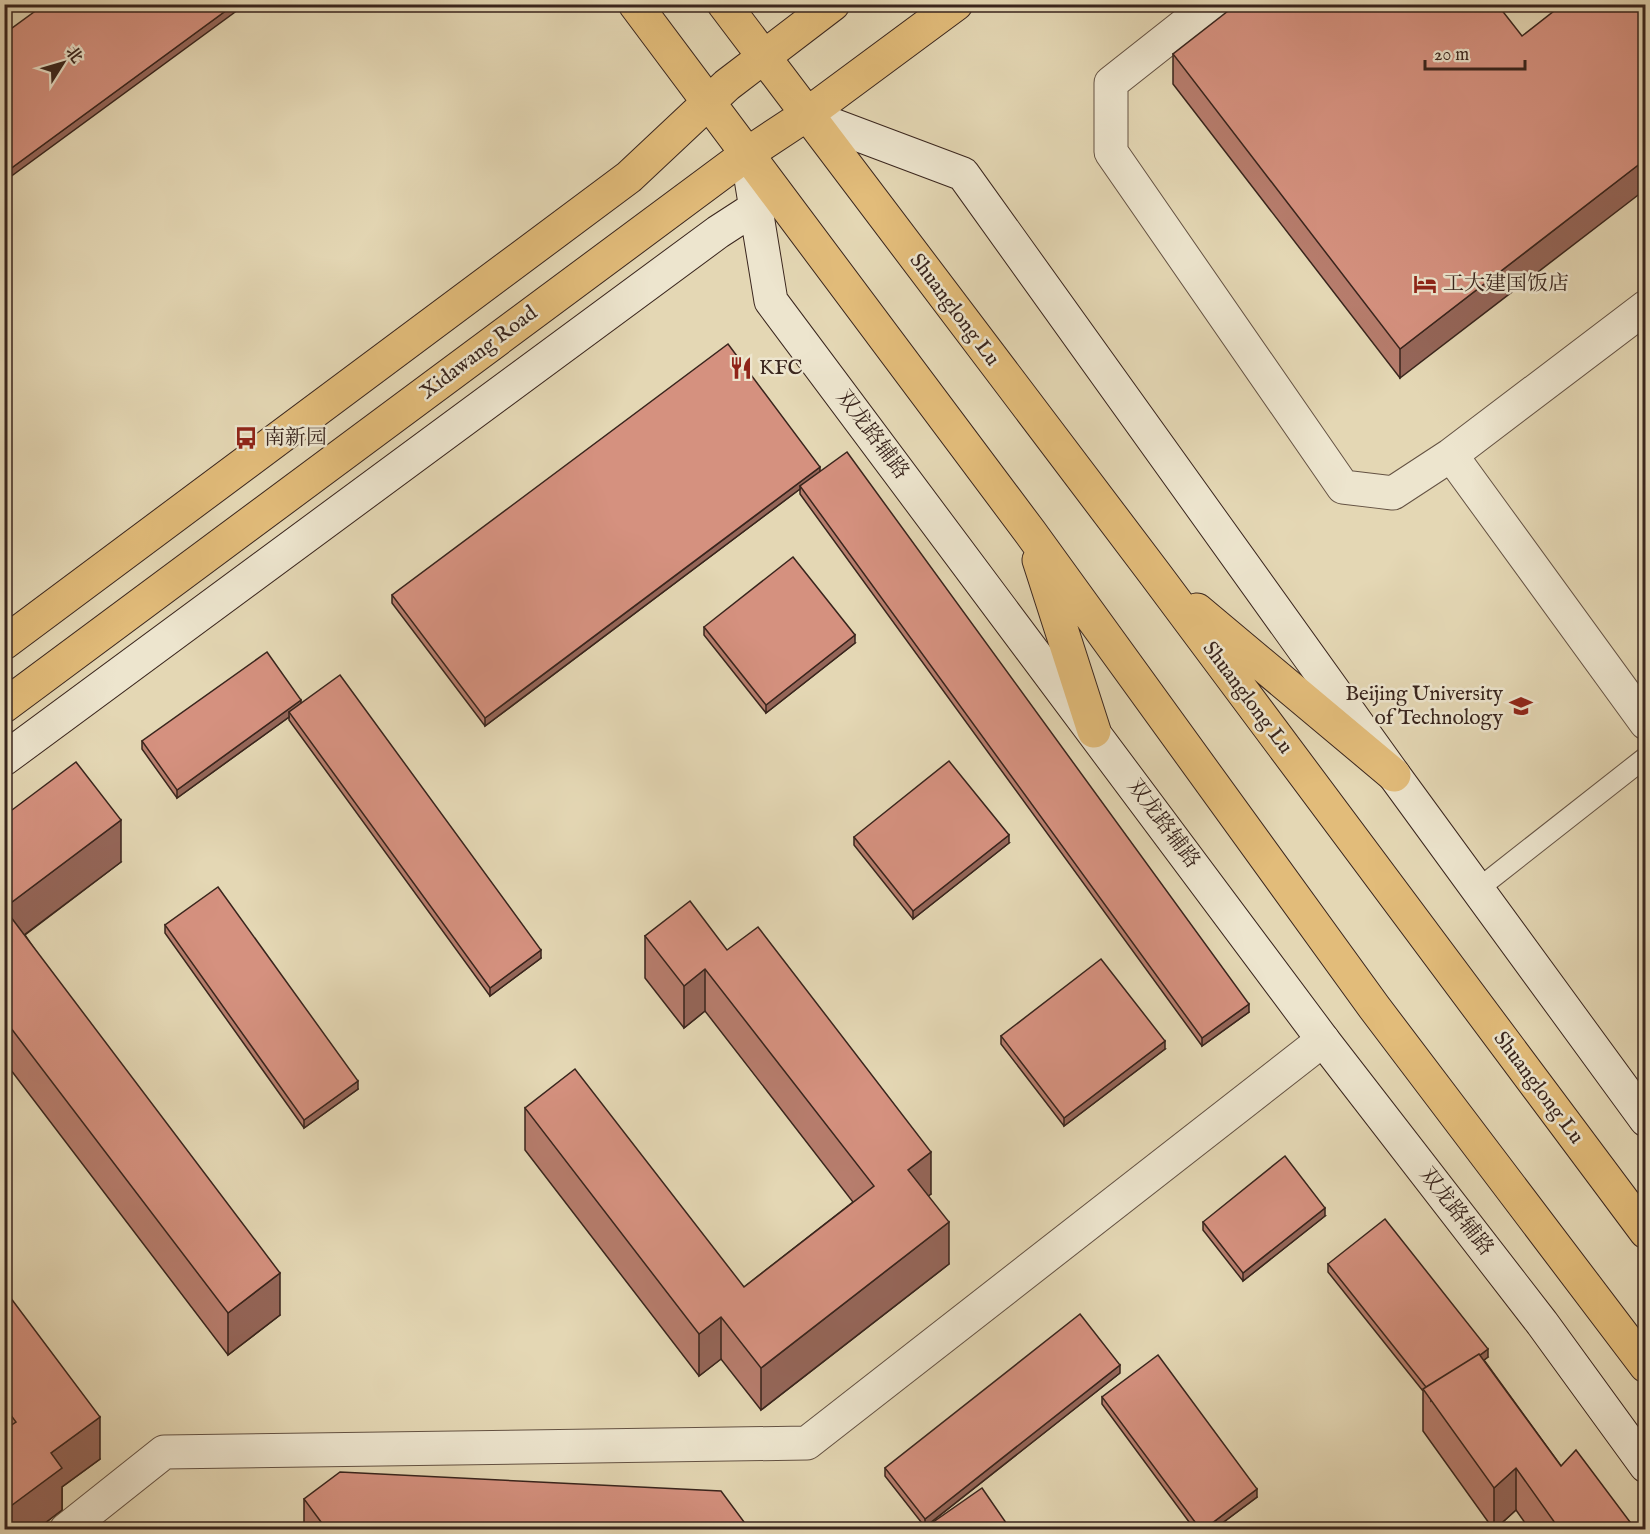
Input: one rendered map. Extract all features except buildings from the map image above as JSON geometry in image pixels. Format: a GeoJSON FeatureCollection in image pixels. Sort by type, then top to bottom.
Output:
{"type":"FeatureCollection","features":[{"type":"Feature","properties":{"kind":"main road"},"geometry":{"type":"LineString","coordinates":[[635,4],[747,154],[766,201],[1030,532],[1374,1006],[1646,1366]]}},
{"type":"Feature","properties":{"kind":"main road","name":"Shuanglong Lu"},"geometry":{"type":"LineString","coordinates":[[724,4],[806,116],[1155,574],[1646,1232]]}},
{"type":"Feature","properties":{"kind":"main road"},"geometry":{"type":"LineString","coordinates":[[4,642],[629,177],[727,85],[832,4]]}},
{"type":"Feature","properties":{"kind":"main road","name":"Xidawang Road"},"geometry":{"type":"LineString","coordinates":[[4,706],[747,154],[806,116],[956,4]]}},
{"type":"Feature","properties":{"kind":"main road"},"geometry":{"type":"LineString","coordinates":[[1211,4],[1111,82],[1111,152],[1343,486],[1393,492],[1451,454],[1646,307]]}},
{"type":"Feature","properties":{"kind":"main road"},"geometry":{"type":"LineString","coordinates":[[806,116],[963,174],[1394,775],[1646,1120]]}},
{"type":"Feature","properties":{"kind":"main road"},"geometry":{"type":"LineString","coordinates":[[4,759],[718,232],[766,201]]}},
{"type":"Feature","properties":{"kind":"main road","name":"双龙路辅路"},"geometry":{"type":"LineString","coordinates":[[766,201],[771,301],[1323,1040],[1542,1323],[1646,1466]]}},
{"type":"Feature","properties":{"kind":"main road"},"geometry":{"type":"LineString","coordinates":[[1451,454],[1646,723]]}},
{"type":"Feature","properties":{"kind":"main road"},"geometry":{"type":"LineString","coordinates":[[1030,532],[1094,731]]}},
{"type":"Feature","properties":{"kind":"main road"},"geometry":{"type":"LineString","coordinates":[[1155,574],[1394,775]]}},
{"type":"Feature","properties":{"kind":"main road"},"geometry":{"type":"LineString","coordinates":[[66,1530],[164,1452],[807,1443],[1323,1040]]}},
{"type":"Feature","properties":{"kind":"lane"},"geometry":{"type":"LineString","coordinates":[[1478,889],[1646,758]]}},
{"type":"Feature","properties":{"kind":"place","name":"工大建国饭店"},"geometry":{"type":"Point","coordinates":[1425,284]}},
{"type":"Feature","properties":{"kind":"place","name":"KFC"},"geometry":{"type":"Point","coordinates":[741,368]}},
{"type":"Feature","properties":{"kind":"place","name":"南新园"},"geometry":{"type":"Point","coordinates":[246,438]}},
{"type":"Feature","properties":{"kind":"place","name":"Beijing University of Technology"},"geometry":{"type":"Point","coordinates":[1521,706]}}]}
